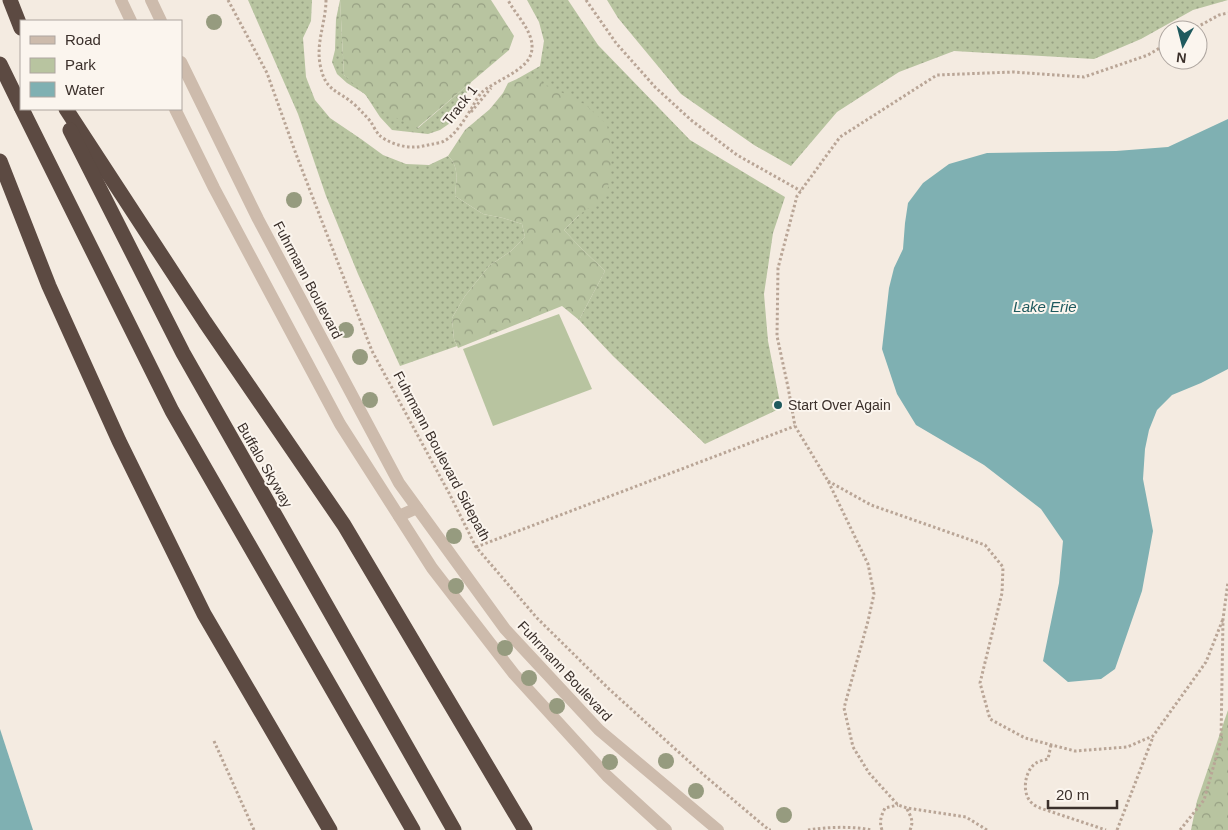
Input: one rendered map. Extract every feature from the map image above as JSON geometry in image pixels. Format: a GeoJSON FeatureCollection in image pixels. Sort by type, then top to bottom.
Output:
{"type":"FeatureCollection","features":[{"type":"Feature","properties":{"kind":"highway"},"geometry":{"type":"LineString","coordinates":[[10,0],[20,25]]}},
{"type":"Feature","properties":{"kind":"highway"},"geometry":{"type":"LineString","coordinates":[[0,64],[20,104]]}},
{"type":"Feature","properties":{"kind":"highway"},"geometry":{"type":"LineString","coordinates":[[23,110],[172,411],[413,830]]}},
{"type":"Feature","properties":{"kind":"highway","name":"Buffalo Skyway"},"geometry":{"type":"LineString","coordinates":[[60,110],[182,353],[454,830]]}},
{"type":"Feature","properties":{"kind":"highway"},"geometry":{"type":"LineString","coordinates":[[67,110],[206,322],[344,525],[525,830]]}},
{"type":"Feature","properties":{"kind":"highway"},"geometry":{"type":"LineString","coordinates":[[0,161],[60,312],[119,441],[204,614],[330,830]]}},
{"type":"Feature","properties":{"kind":"street"},"geometry":{"type":"LineString","coordinates":[[121,0],[131,20]]}},
{"type":"Feature","properties":{"kind":"street"},"geometry":{"type":"LineString","coordinates":[[151,0],[161,20]]}},
{"type":"Feature","properties":{"kind":"street","name":"Fuhrmann Boulevard"},"geometry":{"type":"LineString","coordinates":[[182,64],[258,219],[399,484],[505,629],[599,730],[718,830]]}},
{"type":"Feature","properties":{"kind":"street"},"geometry":{"type":"LineString","coordinates":[[175,110],[214,188],[340,424],[432,568],[514,674],[607,776],[666,830]]}},
{"type":"Feature","properties":{"kind":"street"},"geometry":{"type":"LineString","coordinates":[[399,516],[417,508]]}},
{"type":"Feature","properties":{"kind":"path","name":"Fuhrmann Boulevard Sidepath"},"geometry":{"type":"LineString","coordinates":[[228,0],[268,73],[296,154],[372,351],[476,547],[537,618],[609,689],[705,776],[771,830]]}},
{"type":"Feature","properties":{"kind":"path","name":"Track 1"},"geometry":{"type":"LineString","coordinates":[[326,0],[319,45],[320,63],[330,88],[355,105],[379,134],[387,140],[414,148],[444,142],[464,120],[480,94],[528,60],[531,54],[532,39],[528,29],[508,0]]}},
{"type":"Feature","properties":{"kind":"path"},"geometry":{"type":"LineString","coordinates":[[586,0],[616,43],[656,87],[692,120],[737,155],[801,190]]}},
{"type":"Feature","properties":{"kind":"path"},"geometry":{"type":"LineString","coordinates":[[1208,21],[1228,12]]}},
{"type":"Feature","properties":{"kind":"path"},"geometry":{"type":"LineString","coordinates":[[987,830],[966,817],[898,805],[869,773],[853,747],[844,708],[874,594],[868,564],[828,481],[795,426],[777,336],[778,268],[797,196],[840,138],[937,75],[1013,72],[1084,77],[1158,49]]}},
{"type":"Feature","properties":{"kind":"path"},"geometry":{"type":"LineString","coordinates":[[476,547],[795,426]]}},
{"type":"Feature","properties":{"kind":"path"},"geometry":{"type":"LineString","coordinates":[[828,481],[871,505],[985,545],[1003,567],[1002,593],[980,683],[990,719],[1025,738],[1075,751],[1127,747],[1153,736]]}},
{"type":"Feature","properties":{"kind":"path"},"geometry":{"type":"LineString","coordinates":[[1180,830],[1204,800],[1221,740],[1223,619],[1228,582]]}},
{"type":"Feature","properties":{"kind":"path"},"geometry":{"type":"LineString","coordinates":[[1117,830],[1153,736],[1206,662],[1223,619]]}},
{"type":"Feature","properties":{"kind":"path"},"geometry":{"type":"LineString","coordinates":[[214,741],[254,830]]}},
{"type":"Feature","properties":{"kind":"path"},"geometry":{"type":"LineString","coordinates":[[1051,745],[1048,759],[1036,763],[1028,772],[1025,784],[1027,796],[1032,804],[1106,830]]}},
{"type":"Feature","properties":{"kind":"path"},"geometry":{"type":"LineString","coordinates":[[882,830],[880,818],[885,808],[898,805]]}},
{"type":"Feature","properties":{"kind":"path"},"geometry":{"type":"LineString","coordinates":[[907,808],[912,818],[910,830]]}},
{"type":"Feature","properties":{"kind":"path"},"geometry":{"type":"LineString","coordinates":[[808,830],[818,828],[859,828],[872,830]]}},
{"type":"Feature","properties":{"kind":"green space"},"geometry":{"type":"Polygon","coordinates":[[[248,0],[312,0],[311,21],[303,38],[306,77],[315,100],[330,118],[383,155],[406,164],[429,165],[448,156],[456,170],[455,196],[483,214],[522,224],[525,237],[511,251],[489,266],[465,296],[452,318],[454,339],[457,346],[400,366],[358,274],[326,196],[298,114],[248,0]]]}},
{"type":"Feature","properties":{"kind":"green space"},"geometry":{"type":"Polygon","coordinates":[[[340,0],[344,75],[418,128],[471,82],[456,119],[440,130],[428,134],[392,130],[380,117],[365,94],[347,83],[337,74],[332,62],[335,50],[336,19],[340,0]]]}},
{"type":"Feature","properties":{"kind":"green space"},"geometry":{"type":"Polygon","coordinates":[[[340,0],[491,0],[514,36],[509,50],[417,128],[384,112],[344,75],[340,0]]]}},
{"type":"Feature","properties":{"kind":"green space"},"geometry":{"type":"Polygon","coordinates":[[[527,0],[568,0],[598,45],[690,140],[785,197],[773,233],[764,294],[768,341],[781,408],[705,444],[613,356],[579,320],[605,271],[564,230],[579,215],[532,79],[517,79],[540,66],[544,41],[539,22],[527,0]]]}},
{"type":"Feature","properties":{"kind":"green space"},"geometry":{"type":"Polygon","coordinates":[[[607,0],[1228,0],[1193,10],[1175,20],[1158,20],[1158,30],[1094,59],[954,51],[899,72],[837,112],[791,166],[754,145],[681,94],[618,18],[607,0]]]}},
{"type":"Feature","properties":{"kind":"green space"},"geometry":{"type":"Polygon","coordinates":[[[517,79],[532,79],[555,89],[586,105],[607,125],[612,155],[607,195],[579,215],[564,230],[605,271],[579,320],[562,306],[458,348],[454,339],[452,318],[465,296],[489,266],[511,251],[525,237],[522,224],[483,214],[455,196],[456,170],[448,156],[465,130],[490,109],[503,93],[508,83],[517,79]]]}},
{"type":"Feature","properties":{"kind":"green space"},"geometry":{"type":"Polygon","coordinates":[[[559,314],[592,389],[493,426],[463,349],[559,314]]]}},
{"type":"Feature","properties":{"kind":"green space"},"geometry":{"type":"Polygon","coordinates":[[[1228,710],[1228,830],[1191,830],[1197,801],[1228,710]]]}},
{"type":"Feature","properties":{"kind":"water","name":"Lake Erie"},"geometry":{"type":"Polygon","coordinates":[[[1228,119],[1228,369],[1172,395],[1157,410],[1149,430],[1145,449],[1143,479],[1153,531],[1142,591],[1115,669],[1101,679],[1068,682],[1043,661],[1059,583],[1063,541],[1041,509],[984,465],[916,425],[897,394],[882,349],[889,288],[894,268],[903,249],[908,203],[923,183],[949,164],[987,153],[1116,151],[1168,147],[1228,119]]]}},
{"type":"Feature","properties":{"kind":"water"},"geometry":{"type":"Polygon","coordinates":[[[0,729],[33,830],[0,830],[0,729]]]}},
{"type":"Feature","properties":{"kind":"place","name":"Start Over Again"},"geometry":{"type":"Point","coordinates":[778,405]}}]}
